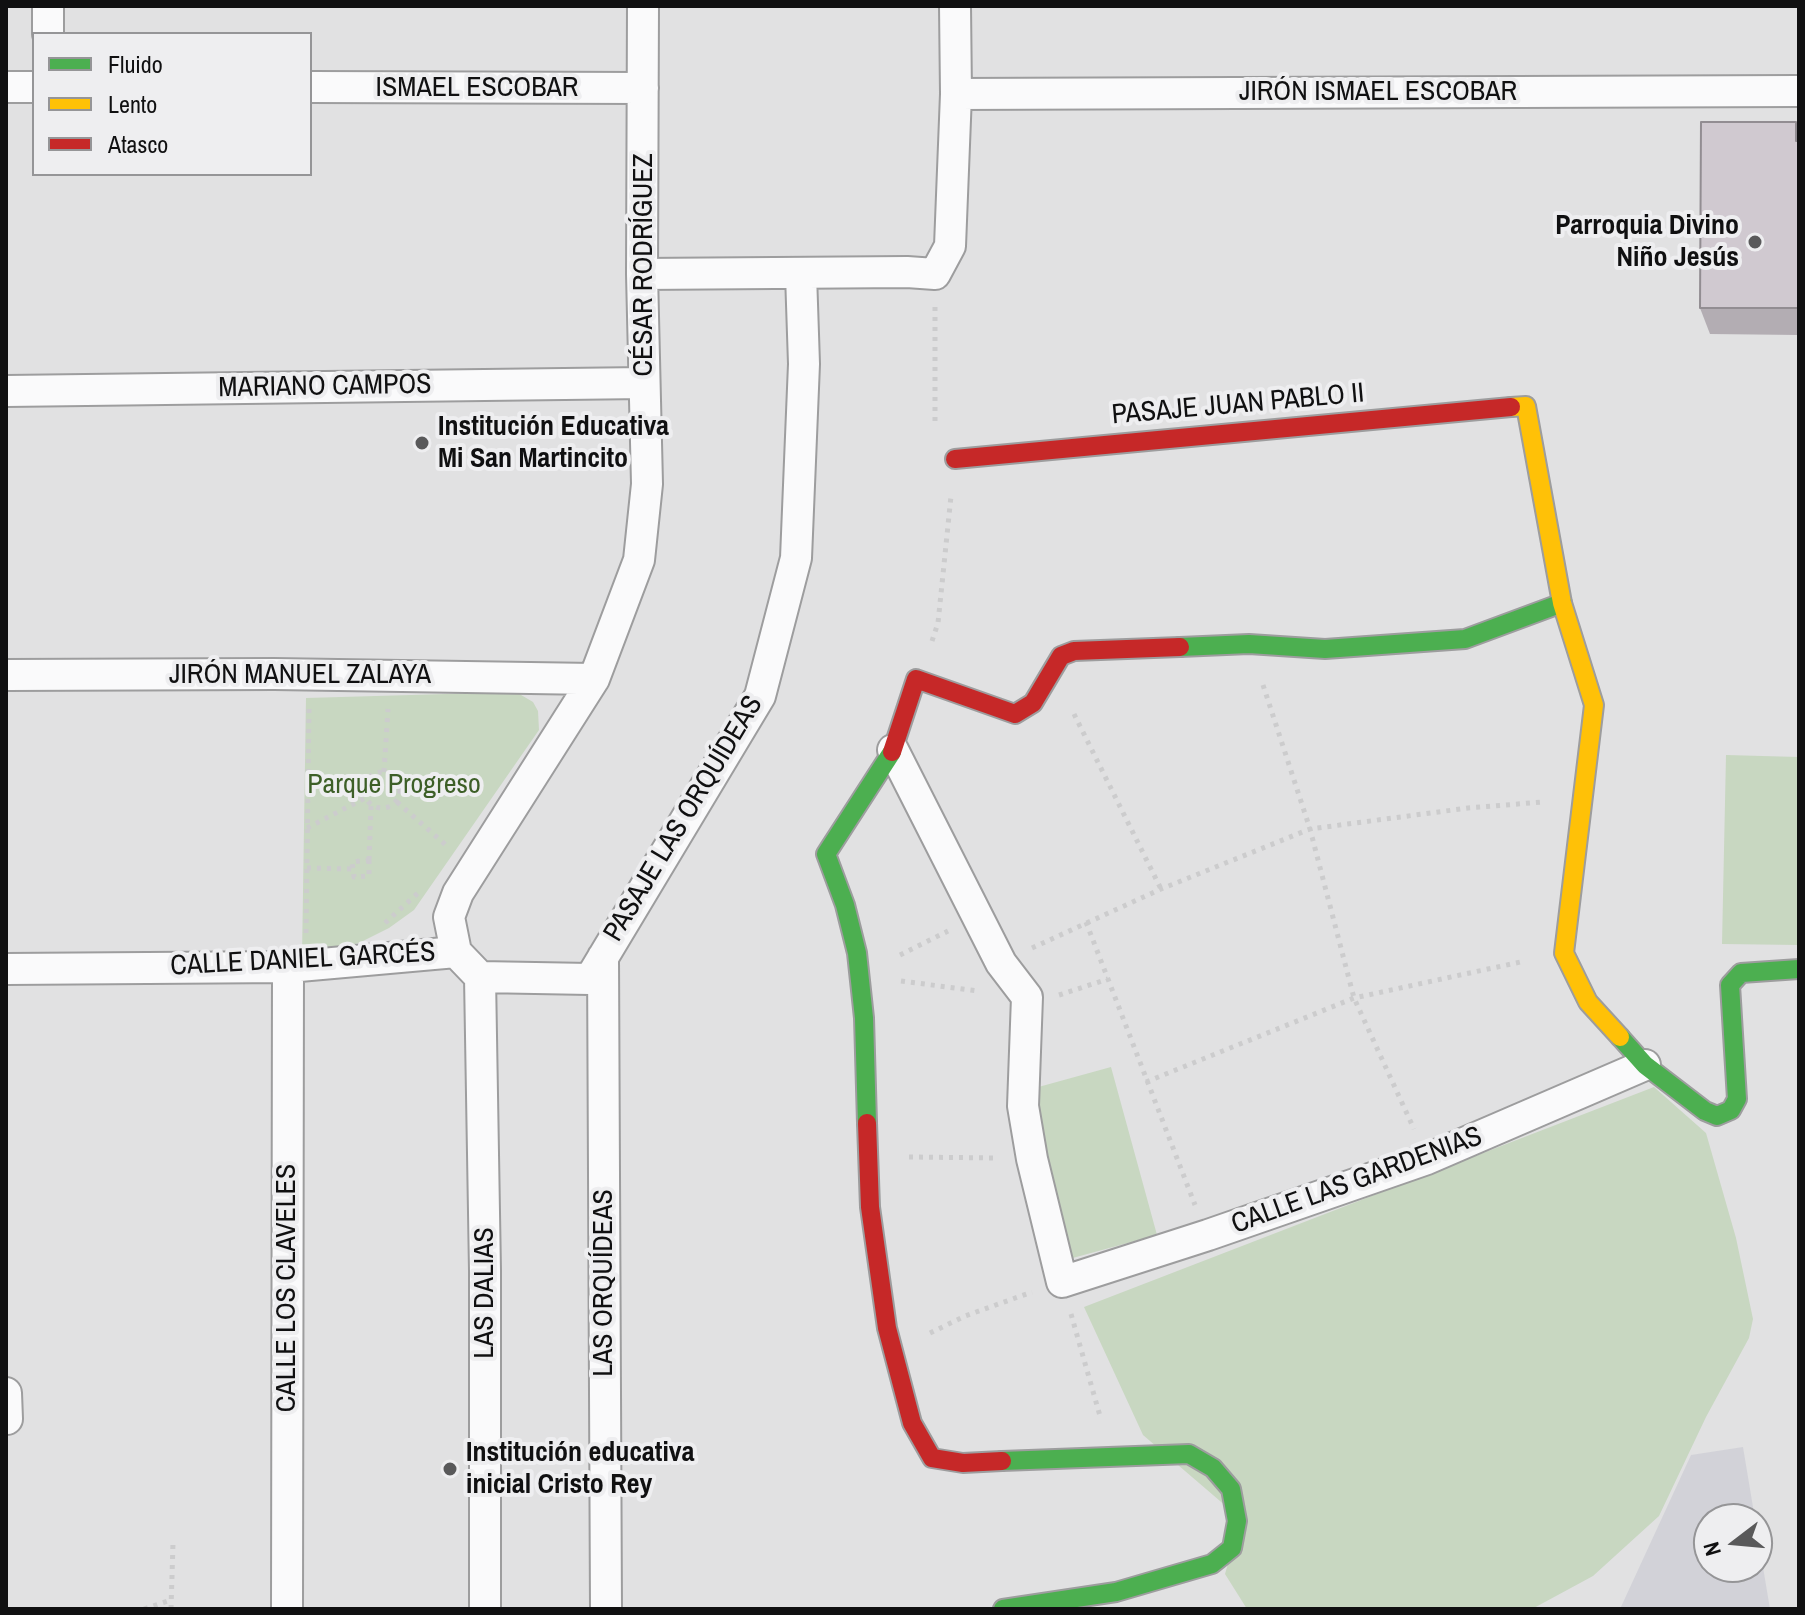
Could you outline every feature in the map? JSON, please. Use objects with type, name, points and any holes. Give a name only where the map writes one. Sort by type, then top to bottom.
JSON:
[{"type":"street","points":[[48,6],[48,32]]},
{"type":"street","name":"CÉSAR RODRÍGUEZ","points":[[456,952],[449,917],[458,893],[594,679],[639,560],[647,484],[642,274],[643,6]]},
{"type":"street","points":[[642,274],[935,274],[950,246],[956,94],[955,6]]},
{"type":"street","points":[[6,87],[32,87]]},
{"type":"street","name":"ISMAEL ESCOBAR","points":[[312,87],[643,88]]},
{"type":"street","name":"JIRÓN ISMAEL ESCOBAR","points":[[956,94],[1799,91]]},
{"type":"street","name":"PASAJE LAS ORQUÍDEAS","points":[[596,968],[760,696],[796,558],[804,364],[801,274]]},
{"type":"street","name":"MARIANO CAMPOS","points":[[6,391],[644,383]]},
{"type":"street","name":"PASAJE JUAN PABLO II","points":[[955,459],[1526,406],[1562,603]]},
{"type":"street","points":[[1003,1609],[1116,1592],[1212,1564],[1232,1548],[1237,1521],[1231,1489],[1213,1468],[1189,1454],[963,1463],[932,1458],[912,1423],[887,1328],[870,1207],[860,976],[845,905],[826,854],[893,750],[916,679],[1015,714],[1033,703],[1061,656],[1074,651],[1249,644],[1325,649],[1465,639],[1562,603],[1594,705],[1564,953],[1588,1002],[1645,1065],[1705,1111],[1717,1116],[1731,1110],[1737,1099],[1730,985],[1741,973],[1799,969]]},
{"type":"street","name":"JIRÓN MANUEL ZALAYA","points":[[6,675],[309,674],[594,679]]},
{"type":"street","points":[[893,750],[1001,963],[1027,997],[1023,1106],[1032,1159],[1062,1282]]},
{"type":"street","name":"CALLE DANIEL GARCÉS","points":[[6,969],[296,967],[456,952],[480,977]]},
{"type":"street","name":"CALLE LOS CLAVELES","points":[[287,1609],[296,967]]},
{"type":"street","points":[[480,977],[596,968]]},
{"type":"street","name":"LAS ORQUÍDEAS","points":[[596,968],[606,1609]]},
{"type":"street","name":"LAS DALIAS","points":[[480,977],[485,1271],[485,1609]]},
{"type":"street","name":"CALLE LAS GARDENIAS","points":[[1062,1282],[1427,1159],[1645,1065]]},
{"type":"street","points":[[6,1393],[7,1419]]},
{"type":"path","points":[[1249,644],[1310,829],[1354,998],[1427,1159]]},
{"type":"path","points":[[1052,671],[1161,889]]},
{"type":"path","points":[[296,967],[307,868],[309,674]]},
{"type":"path","points":[[384,772],[389,699]]},
{"type":"path","points":[[384,772],[393,775],[399,782],[401,793],[390,808],[380,809],[365,798],[363,788],[375,773],[384,772]]},
{"type":"path","points":[[307,828],[365,798]]},
{"type":"path","points":[[1001,963],[1161,889],[1310,829],[1468,808],[1584,798]]},
{"type":"path","points":[[397,802],[450,850],[459,837]]},
{"type":"path","points":[[369,860],[352,862],[354,877],[369,876],[371,805]]},
{"type":"path","points":[[307,868],[353,869]]},
{"type":"path","points":[[382,925],[427,883]]},
{"type":"path","points":[[860,976],[977,916]]},
{"type":"path","points":[[1086,922],[1208,1235]]},
{"type":"path","points":[[1146,1082],[1354,998],[1564,953]]},
{"type":"path","points":[[868,1156],[1032,1159]]},
{"type":"path","points":[[893,1351],[965,1316],[1062,1282],[1103,1427],[1079,1458]]},
{"type":"path","points":[[171,1609],[173,1543]]},
{"type":"path","points":[[144,1609],[171,1600]]},
{"type":"shaded area","points":[[1743,1447],[1752,1503],[1693,1503],[1693,1583],[1766,1583],[1770,1609],[1620,1609],[1691,1455]]},
{"type":"green space","name":"Parque Progreso","points":[[516,692],[533,702],[538,711],[539,730],[414,910],[389,928],[361,942],[332,952],[302,956],[306,698]]},
{"type":"green space","points":[[1726,755],[1799,757],[1799,945],[1722,944]]},
{"type":"green space","points":[[1111,1067],[1157,1235],[1069,1259],[1024,1091]]},
{"type":"green space","points":[[1654,1087],[1706,1133],[1736,1238],[1753,1319],[1749,1338],[1706,1417],[1659,1516],[1593,1576],[1532,1609],[1247,1609],[1225,1574],[1241,1519],[1143,1435],[1084,1307]]},
{"type":"building","name":"Parroquia Divino Niño Jesús","points":[[1701,122],[1796,122],[1796,141],[1799,141],[1799,308],[1700,308]]},
{"type":"traffic: fast","points":[[1180,647],[1249,644],[1325,649],[1465,639],[1562,603]]},
{"type":"traffic: fast","points":[[867,1123],[864,1018],[857,953],[845,905],[826,854],[892,752]]},
{"type":"traffic: fast","points":[[1620,1037],[1645,1065],[1705,1111],[1717,1116],[1731,1110],[1737,1099],[1730,985],[1741,973],[1799,969]]},
{"type":"traffic: fast","points":[[1002,1461],[1189,1454],[1213,1468],[1231,1489],[1237,1521],[1232,1548],[1212,1564],[1116,1592],[1003,1609]]},
{"type":"traffic: slow","points":[[1511,407],[1526,406],[1562,603],[1594,705],[1564,953],[1588,1002],[1620,1037]]},
{"type":"traffic: jam","points":[[955,459],[1511,407]]},
{"type":"traffic: jam","points":[[892,752],[916,679],[1015,714],[1033,703],[1061,656],[1074,651],[1180,647]]},
{"type":"traffic: jam","points":[[867,1123],[870,1207],[887,1328],[912,1423],[932,1458],[963,1463],[1002,1461]]},
{"type":"place","name":"Parroquia Divino Niño Jesús","points":[[1755,242]]},
{"type":"place","name":"Institución Educativa Mi San Martincito","points":[[422,443]]},
{"type":"place","name":"Institución educativa inicial Cristo Rey","points":[[450,1469]]}]
